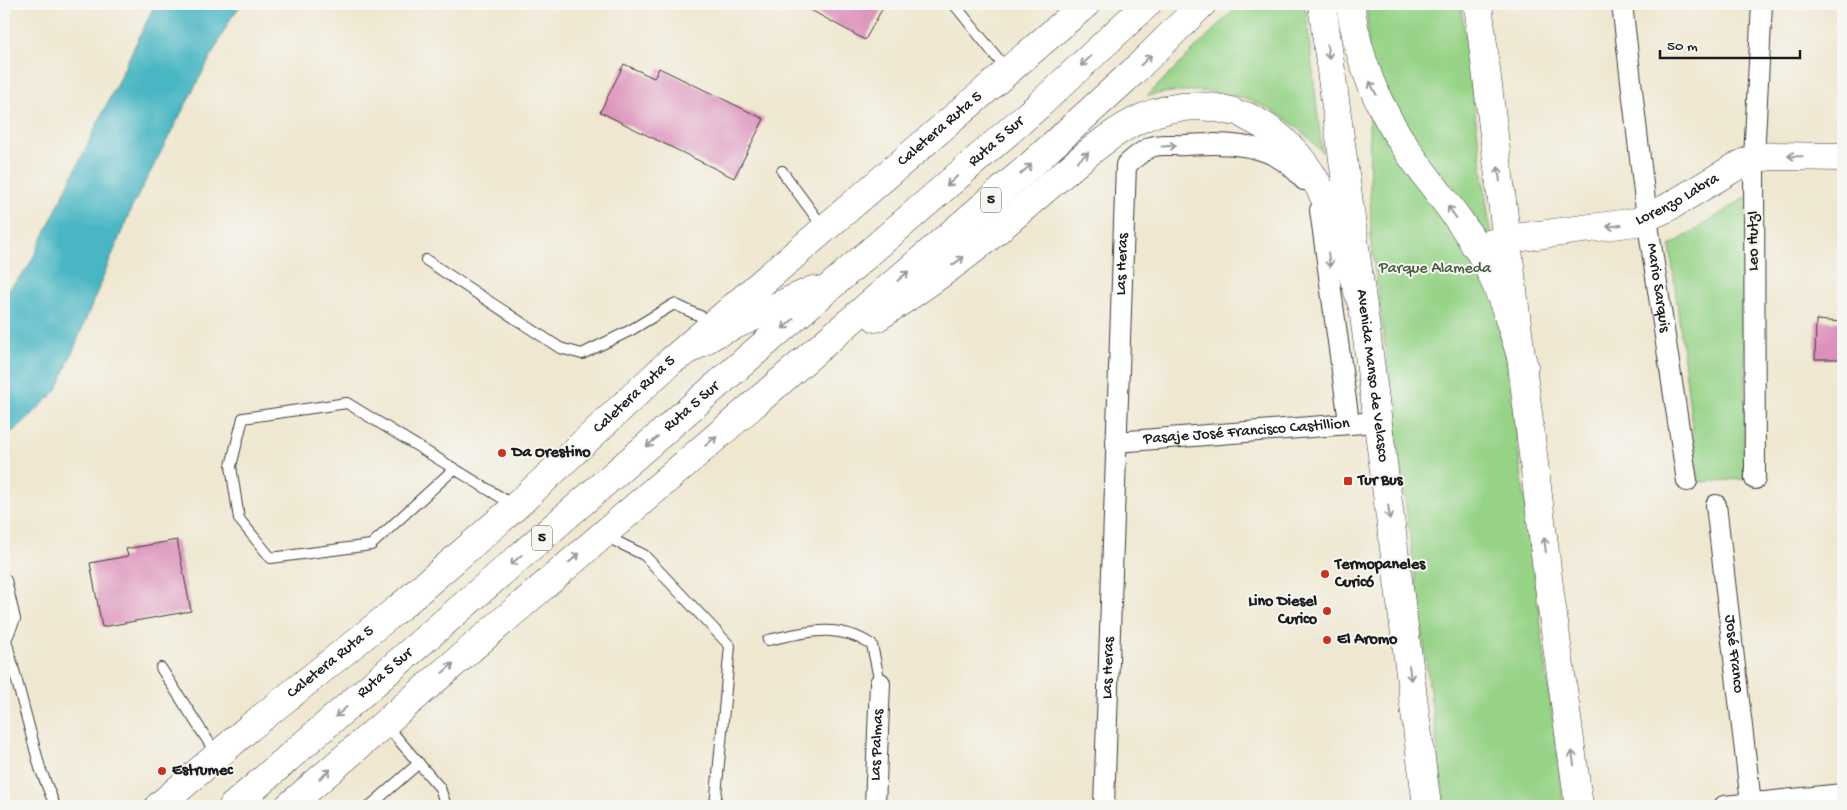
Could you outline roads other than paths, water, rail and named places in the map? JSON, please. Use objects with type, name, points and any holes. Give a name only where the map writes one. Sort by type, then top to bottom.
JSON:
[{"type":"main road","name":"Caletera Ruta 5","points":[[160,806],[217,756],[400,606],[516,507],[672,360],[1086,4]]},
{"type":"main road","name":"Ruta 5 Sur","points":[[233,806],[1038,106],[1147,4]]},
{"type":"main road","name":"5","points":[[288,806],[1089,113],[1202,4]]},
{"type":"main road","name":"Avenida Manso de Velasco","points":[[1322,4],[1427,806]]},
{"type":"main road","points":[[1350,4],[1361,59],[1384,110],[1409,153],[1474,244],[1498,288],[1524,366]]},
{"type":"main road","points":[[1478,4],[1524,366],[1550,594],[1580,806]]},
{"type":"main road","points":[[773,388],[960,260],[1117,130],[1150,114],[1175,108],[1199,106],[1238,113],[1286,141],[1300,155],[1313,175],[1331,212],[1363,307]]},
{"type":"main road","name":"Lorenzo Labra","points":[[1474,244],[1485,245],[1508,239],[1623,225],[1647,218],[1754,158],[1774,156],[1843,157]]},
{"type":"main road","points":[[672,360],[715,334],[809,292],[851,269]]},
{"type":"street","name":"Mario Sarquis","points":[[1622,4],[1647,218],[1687,482]]},
{"type":"street","name":"Leo Hutzl","points":[[1755,479],[1754,158],[1762,4]]},
{"type":"street","name":"Las Heras","points":[[1104,806],[1126,165],[1152,147],[1233,143],[1262,149],[1289,164],[1300,174],[1317,201],[1322,216],[1350,422]]},
{"type":"street","name":"Pasaje José Francisco Castillion","points":[[1116,442],[1350,422],[1378,423]]},
{"type":"street","name":"José Franco","points":[[1716,505],[1751,803]]},
{"type":"street","name":"Las Palmas","points":[[875,806],[880,683]]},
{"type":"street","points":[[1724,806],[1843,794]]},
{"type":"lane","points":[[954,4],[1008,71]]},
{"type":"lane","points":[[782,171],[824,228]]},
{"type":"lane","points":[[426,260],[560,348],[582,354],[631,330],[674,304],[714,323]]},
{"type":"lane","points":[[454,469],[371,545],[271,558],[239,519],[231,466],[242,418],[347,403],[516,507]]},
{"type":"lane","points":[[601,534],[644,555],[730,646],[715,806]]},
{"type":"lane","points":[[6,580],[15,619],[6,640],[40,768],[55,806]]},
{"type":"lane","points":[[768,640],[821,629],[838,630],[855,635],[872,646],[880,683]]},
{"type":"lane","points":[[161,668],[217,756]]},
{"type":"lane","points":[[384,723],[440,788],[446,806]]},
{"type":"lane","points":[[370,806],[419,763]]},
{"type":"water","points":[[155,4],[242,4],[231,18],[131,209],[57,390],[23,423],[4,438],[4,295],[29,266]]},
{"type":"place","name":"Da Orestino","points":[[502,453]]},
{"type":"place","name":"Tur Bus","points":[[1348,481]]},
{"type":"place","name":"Termopaneles Curicó","points":[[1325,574]]},
{"type":"place","name":"Lino Diesel Curico","points":[[1327,611]]},
{"type":"place","name":"El Aromo","points":[[1327,640]]},
{"type":"place","name":"Estrumec","points":[[162,771]]},
{"type":"park label","name":"Parque Alameda","points":[[1435,269]]}]
